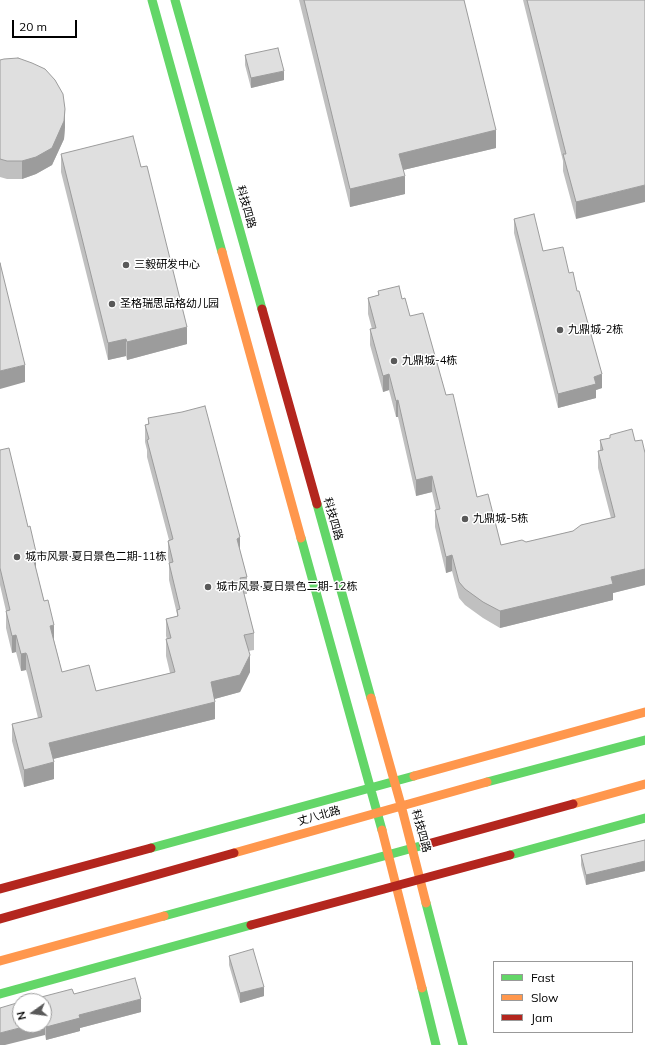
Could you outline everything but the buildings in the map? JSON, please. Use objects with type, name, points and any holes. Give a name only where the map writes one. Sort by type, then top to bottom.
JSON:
[{"type":"main road","points":[[152,0],[371,788],[436,1045]]},
{"type":"main road","name":"科技四路","points":[[175,0],[395,782],[463,1045]]},
{"type":"main road","points":[[0,889],[395,782],[645,712]]},
{"type":"main road","name":"丈八北路","points":[[0,918],[377,811],[645,740]]},
{"type":"main road","points":[[0,961],[413,849],[645,784]]},
{"type":"main road","points":[[0,994],[645,818]]},
{"type":"traffic: fast","points":[[152,0],[222,252]]},
{"type":"traffic: fast","points":[[175,0],[262,309]]},
{"type":"traffic: fast","points":[[317,504],[371,698]]},
{"type":"traffic: fast","points":[[301,538],[382,830]]},
{"type":"traffic: fast","points":[[487,782],[645,740]]},
{"type":"traffic: fast","points":[[151,848],[414,776]]},
{"type":"traffic: fast","points":[[510,855],[645,818]]},
{"type":"traffic: fast","points":[[164,916],[424,845]]},
{"type":"traffic: fast","points":[[426,903],[463,1045]]},
{"type":"traffic: fast","points":[[0,994],[251,925]]},
{"type":"traffic: fast","points":[[422,988],[436,1045]]},
{"type":"traffic: slow","points":[[222,252],[301,538]]},
{"type":"traffic: slow","points":[[371,698],[401,805],[426,903]]},
{"type":"traffic: slow","points":[[414,776],[645,712]]},
{"type":"traffic: slow","points":[[234,853],[487,782]]},
{"type":"traffic: slow","points":[[573,804],[645,784]]},
{"type":"traffic: slow","points":[[382,830],[422,988]]},
{"type":"traffic: slow","points":[[0,961],[164,916]]},
{"type":"traffic: jam","points":[[262,309],[317,504]]},
{"type":"traffic: jam","points":[[424,845],[573,804]]},
{"type":"traffic: jam","points":[[0,889],[151,848]]},
{"type":"traffic: jam","points":[[0,919],[234,853]]},
{"type":"traffic: jam","points":[[251,925],[510,855]]},
{"type":"place","name":"三毅研发中心","points":[[126,265]]},
{"type":"place","name":"圣格瑞思品格幼儿园","points":[[112,304]]},
{"type":"place","name":"九鼎城-2栋","points":[[560,330]]},
{"type":"place","name":"九鼎城-4栋","points":[[394,361]]},
{"type":"place","name":"九鼎城-5栋","points":[[465,519]]},
{"type":"place","name":"城市风景·夏日景色二期-11栋","points":[[17,557]]},
{"type":"place","name":"城市风景·夏日景色二期-12栋","points":[[208,587]]}]
